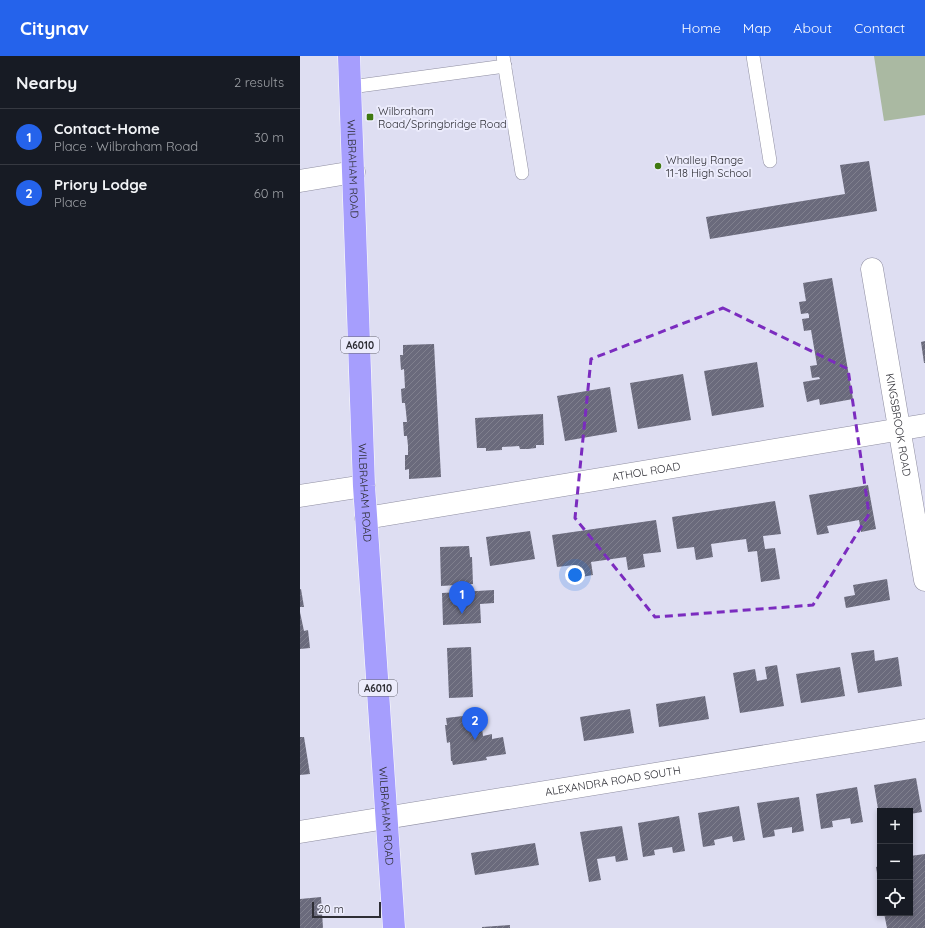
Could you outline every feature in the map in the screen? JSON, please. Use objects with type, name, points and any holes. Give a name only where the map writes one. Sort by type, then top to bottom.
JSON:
[{"type":"highway","name":"WILBRAHAM ROAD","points":[[349,56],[364,486],[394,928]]},
{"type":"street","points":[[300,181],[354,172]]},
{"type":"street","name":"KINGSBROOK ROAD","points":[[872,269],[925,580]]},
{"type":"street","name":"ATHOL ROAD","points":[[366,518],[925,425]]},
{"type":"street","points":[[300,496],[364,486]]},
{"type":"street","name":"ALEXANDRA ROAD SOUTH","points":[[300,832],[925,730]]},
{"type":"lane","points":[[753,56],[770,161]]},
{"type":"lane","points":[[351,87],[504,61],[522,173]]},
{"type":"highlighted area","points":[[723,308],[848,369],[869,514],[813,605],[655,617],[575,518],[591,359]]},
{"type":"green space","points":[[874,56],[925,56],[925,115],[884,121]]},
{"type":"building","points":[[869,161],[877,211],[710,239],[706,217],[845,194],[840,165]]},
{"type":"building","points":[[832,278],[853,399],[820,405],[819,399],[807,402],[803,382],[820,379],[819,377],[812,378],[810,366],[817,365],[811,330],[804,331],[802,319],[809,318],[809,315],[808,313],[801,314],[799,302],[806,301],[803,283]]},
{"type":"building","points":[[925,341],[925,363],[924,363],[921,342]]},
{"type":"building","points":[[434,344],[441,477],[409,479],[409,469],[405,470],[405,455],[408,455],[408,446],[407,436],[404,436],[403,422],[407,422],[405,403],[402,403],[401,389],[405,388],[404,369],[401,370],[400,355],[403,355],[403,345]]},
{"type":"building","points":[[757,362],[764,407],[712,416],[704,371]]},
{"type":"building","points":[[683,374],[691,420],[638,429],[630,383]]},
{"type":"building","points":[[610,387],[617,432],[565,441],[557,396]]},
{"type":"building","points":[[543,414],[544,445],[536,445],[536,448],[528,449],[520,449],[519,446],[502,447],[502,450],[486,451],[486,448],[477,448],[475,418]]},
{"type":"building","points":[[868,485],[876,529],[861,532],[859,520],[827,526],[829,533],[817,535],[809,495]]},
{"type":"building","points":[[775,501],[781,534],[763,536],[765,549],[775,548],[780,579],[761,582],[757,551],[748,552],[746,539],[711,544],[713,557],[696,560],[694,547],[677,549],[672,517]]},
{"type":"building","points":[[656,520],[661,552],[643,554],[645,567],[628,570],[626,557],[591,562],[593,575],[576,578],[574,565],[557,567],[552,535]]},
{"type":"building","points":[[530,531],[535,559],[490,566],[486,537]]},
{"type":"building","points":[[469,546],[470,557],[472,557],[473,584],[441,586],[440,547]]},
{"type":"building","points":[[887,579],[890,600],[846,608],[844,597],[855,595],[853,585]]},
{"type":"building","points":[[301,589],[304,607],[300,607]]},
{"type":"building","points":[[494,590],[494,603],[480,604],[481,623],[443,625],[442,593]]},
{"type":"building","points":[[300,612],[304,631],[308,630],[310,648],[300,649]]},
{"type":"building","points":[[471,647],[473,697],[449,698],[447,648]]},
{"type":"building","points":[[874,650],[875,661],[898,657],[902,686],[858,693],[851,653]]},
{"type":"building","points":[[777,665],[784,706],[740,713],[733,673],[755,669],[757,681],[767,679],[765,667]]},
{"type":"building","points":[[840,667],[845,696],[801,703],[796,674]]},
{"type":"building","points":[[705,696],[709,719],[659,727],[656,704]]},
{"type":"building","points":[[630,709],[634,733],[584,741],[580,717]]},
{"type":"building","points":[[480,714],[483,736],[492,734],[492,739],[503,737],[506,754],[486,757],[487,760],[453,765],[451,761],[450,742],[447,743],[445,725],[447,725],[446,718]]},
{"type":"building","points":[[300,737],[304,737],[310,774],[300,775]]},
{"type":"building","points":[[916,778],[922,812],[913,814],[913,808],[878,808],[874,785]]},
{"type":"building","points":[[857,787],[863,822],[851,824],[850,818],[832,821],[833,827],[821,829],[816,794]]},
{"type":"building","points":[[799,797],[804,831],[792,833],[792,827],[774,830],[775,836],[763,838],[757,803]]},
{"type":"building","points":[[739,806],[745,840],[733,842],[732,836],[714,840],[715,845],[703,847],[698,813]]},
{"type":"building","points":[[679,816],[685,851],[673,853],[672,847],[654,850],[655,855],[643,857],[638,823]]},
{"type":"building","points":[[622,826],[628,860],[616,862],[615,856],[597,859],[601,880],[589,882],[580,832]]},
{"type":"building","points":[[535,843],[539,865],[475,875],[471,853]]},
{"type":"building","points":[[925,854],[925,928],[887,928],[885,916],[913,916],[913,856]]},
{"type":"building","points":[[321,897],[323,928],[300,928],[300,899]]},
{"type":"building","points":[[510,925],[510,928],[482,928],[482,927]]},
{"type":"place","name":"Wilbraham Road/Springbridge Road","points":[[370,117]]},
{"type":"place","name":"Whalley Range 11-18 High School","points":[[658,166]]},
{"type":"place","name":"Contact-Home","points":[[462,614]]},
{"type":"place","name":"Priory Lodge","points":[[475,740]]}]
